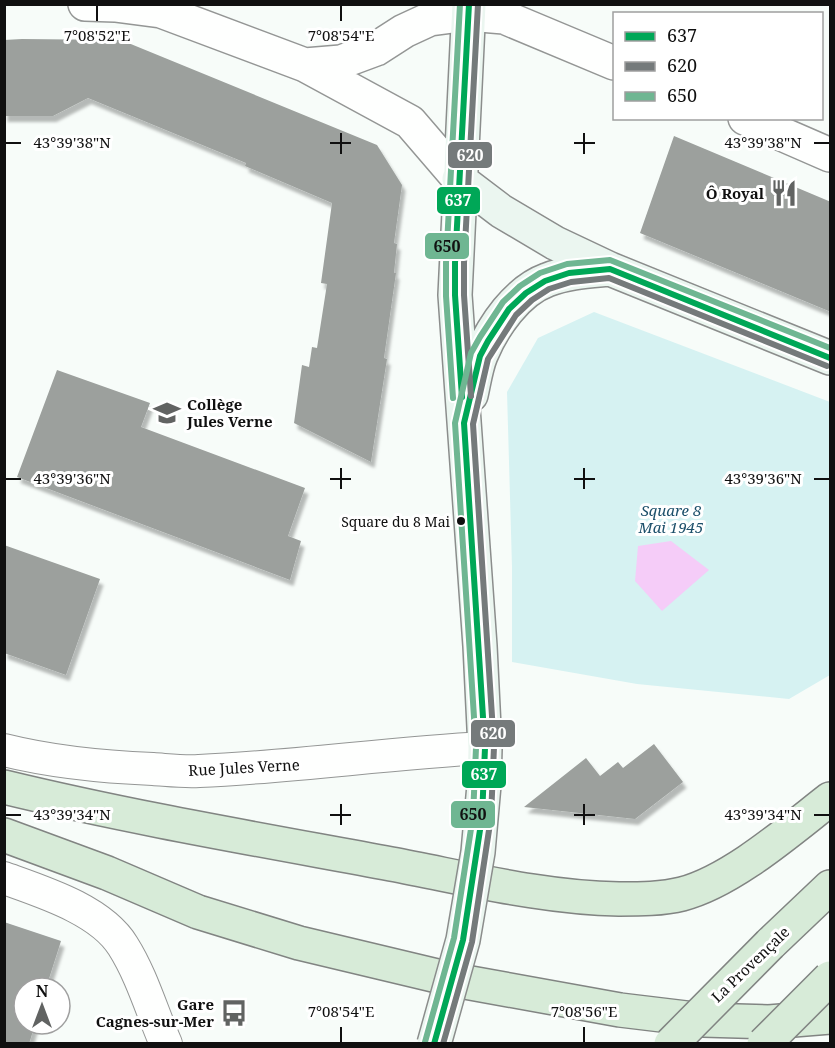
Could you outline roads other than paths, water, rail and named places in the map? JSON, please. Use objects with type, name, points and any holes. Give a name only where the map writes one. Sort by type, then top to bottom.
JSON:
[{"type":"highway","points":[[4,788],[91,808],[530,890],[598,898],[639,899],[683,894],[710,882],[752,859],[831,799]]},
{"type":"highway","points":[[4,835],[107,873],[198,912],[299,943],[454,980],[620,1010],[703,1020],[769,1022],[831,1017]]},
{"type":"highway","name":"La Provençale","points":[[671,1044],[770,944],[831,887]]},
{"type":"highway","points":[[764,1044],[831,978]]},
{"type":"main road","points":[[434,1044],[463,940],[478,852],[484,785],[485,748],[455,295],[468,9]]},
{"type":"main road","points":[[459,179],[526,228],[555,243],[610,269],[831,358]]},
{"type":"main road","points":[[464,423],[480,356],[509,309],[526,293],[544,281],[569,273],[610,269]]},
{"type":"street","points":[[85,4],[161,11],[305,65],[410,122],[459,179]]},
{"type":"street","points":[[305,65],[341,62],[376,49],[404,31],[430,19],[468,9],[504,17],[613,62]]},
{"type":"street","points":[[750,120],[831,155]]},
{"type":"street","name":"Rue Jules Verne","points":[[4,750],[120,768],[197,771],[436,750],[485,748]]},
{"type":"street","points":[[4,878],[44,892],[100,921],[122,944],[138,975],[166,1044]]},
{"type":"place","name":"Ô Royal","points":[[784,193]]},
{"type":"place","name":"Collège Jules Verne","points":[[167,413]]},
{"type":"place","name":"Square du 8 Mai","points":[[461,521]]},
{"type":"place","name":"Gare Cagnes-sur-Mer","points":[[234,1013]]},
{"type":"park label","name":"Square 8 Mai 1945","points":[[671,518]]}]
